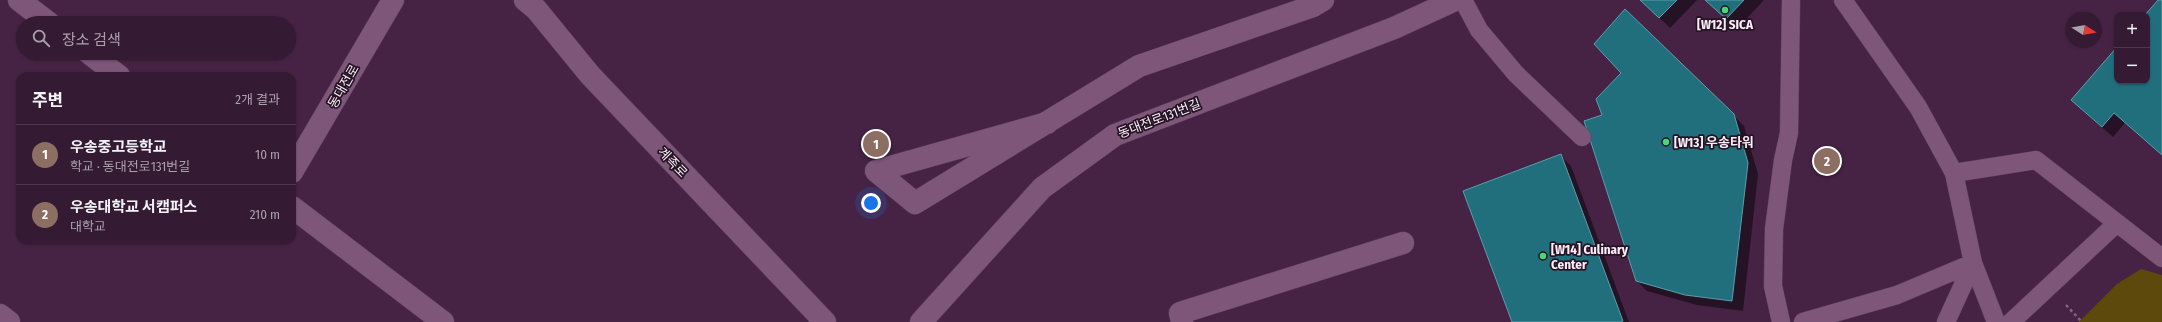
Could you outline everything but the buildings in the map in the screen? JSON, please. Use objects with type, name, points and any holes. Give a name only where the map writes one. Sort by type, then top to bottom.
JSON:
[{"type":"street","points":[[19,0],[40,16]]},
{"type":"street","name":"동대전로","points":[[296,165],[393,0]]},
{"type":"street","name":"계족로","points":[[524,0],[536,9],[590,75],[825,322]]},
{"type":"street","points":[[1047,122],[876,171],[915,203],[1139,66],[1313,6],[1322,0]]},
{"type":"street","name":"동대전로131번길","points":[[921,322],[1042,188],[1115,135],[1394,28],[1455,0]]},
{"type":"street","points":[[98,60],[114,72]]},
{"type":"street","points":[[296,210],[443,322]]},
{"type":"street","points":[[1182,322],[1180,313],[1403,243]]},
{"type":"street","points":[[0,315],[9,322]]},
{"type":"lane","points":[[1463,0],[1479,30],[1516,74],[1582,137]]},
{"type":"lane","points":[[1781,322],[1773,286],[1774,229],[1782,160],[1789,133],[1790,0]]},
{"type":"lane","points":[[1843,0],[1918,107],[1954,173],[1973,263],[1996,322]]},
{"type":"lane","points":[[1954,173],[2036,160],[2162,258]]},
{"type":"lane","points":[[2011,322],[2117,223]]},
{"type":"lane","points":[[1803,322],[1897,295],[1973,263]]},
{"type":"lane","points":[[1946,322],[1973,263]]},
{"type":"shaded area","points":[[2141,269],[2162,275],[2162,322],[2079,322],[2117,284]]},
{"type":"place","name":"[W12] SICA","points":[[1725,10]]},
{"type":"place","name":"[W13] 우송타워","points":[[1666,142]]},
{"type":"place","name":"우송중고등학교","points":[[876,144]]},
{"type":"place","name":"우송대학교 서캠퍼스","points":[[1827,161]]},
{"type":"place","name":"[W14] Culinary Center","points":[[1543,256]]}]
